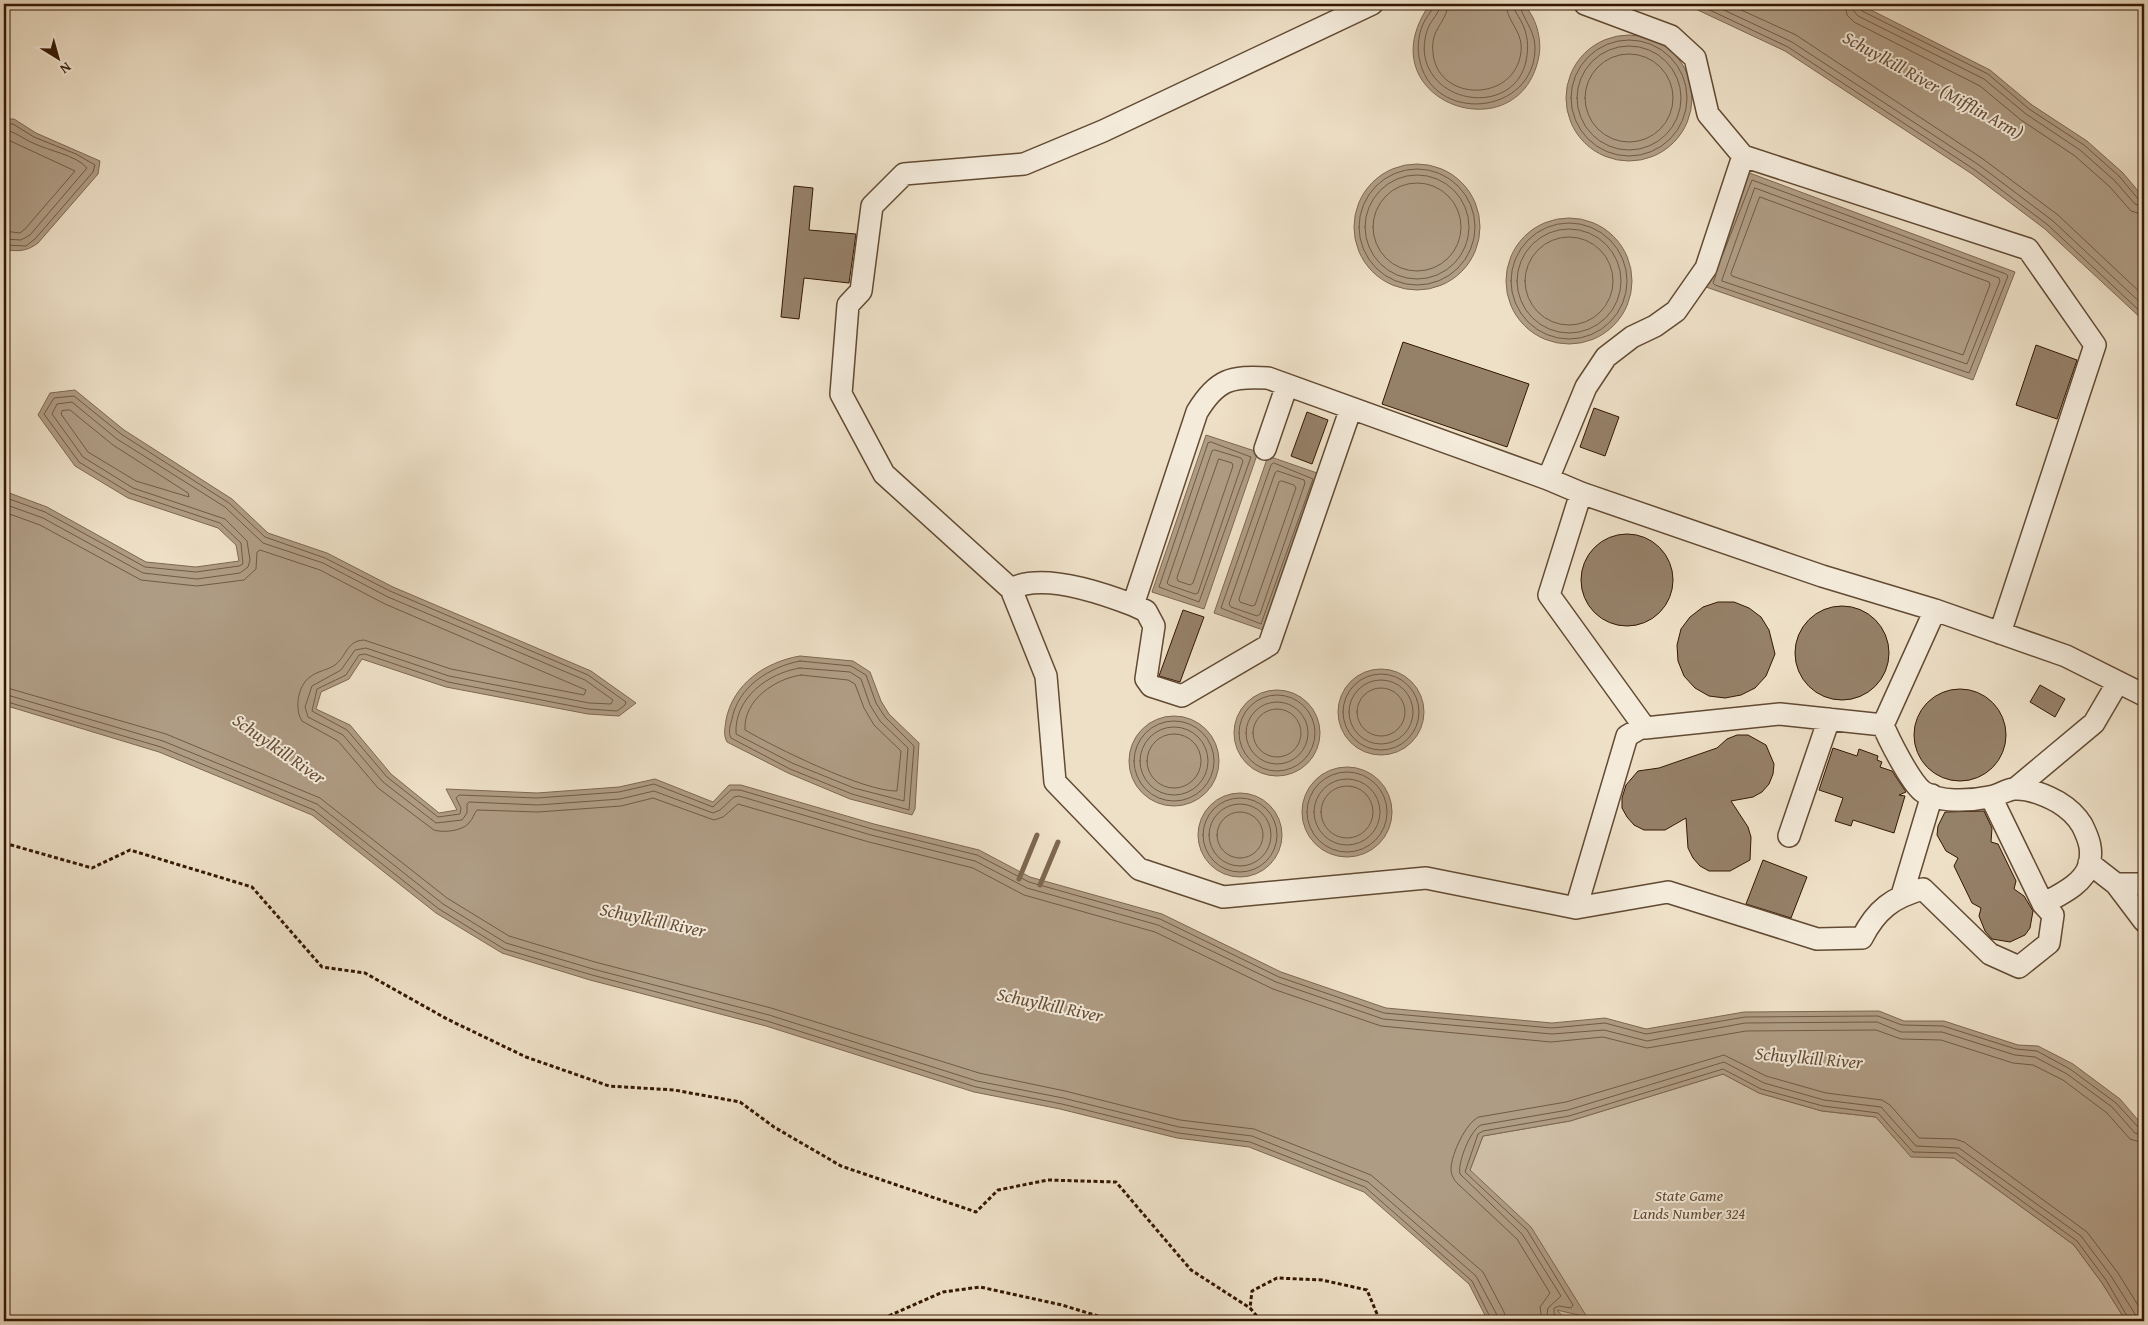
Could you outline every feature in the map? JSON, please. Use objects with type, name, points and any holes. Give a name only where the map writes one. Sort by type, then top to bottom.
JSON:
[{"type":"lane","points":[[1372,4],[1103,131],[1024,164],[904,174],[872,206],[861,291],[848,305],[841,394],[884,474],[1011,589],[1046,676],[1055,782],[1140,869],[1223,897],[1426,878],[1576,908],[1668,892],[1816,939],[1862,938],[1872,917],[1902,895],[1923,889],[1990,954],[2019,967],[2049,943],[2053,915],[2043,904],[1991,797]]},
{"type":"lane","points":[[1586,4],[1671,36],[1695,58],[1708,114],[1743,156],[2028,249],[2095,345],[2000,633]]},
{"type":"lane","points":[[1548,479],[1586,387],[1606,357],[1632,337],[1655,326],[1676,311],[1706,268],[1743,156]]},
{"type":"lane","points":[[1133,605],[1197,412],[1208,394],[1225,382],[1245,377],[1268,378],[1548,479],[1581,493],[1822,576],[1934,610],[2066,656],[2144,695]]},
{"type":"lane","points":[[1265,449],[1287,385]]},
{"type":"lane","points":[[1011,589],[1021,584],[1064,585],[1096,591],[1133,605],[1151,616],[1154,626],[1146,679],[1151,686],[1182,696],[1269,645],[1351,408]]},
{"type":"lane","points":[[1581,493],[1548,595],[1644,726]]},
{"type":"lane","points":[[1934,610],[1883,725],[1888,738],[1911,776],[1922,790],[1941,798],[1968,800],[1991,797],[2015,789],[2094,723],[2118,682]]},
{"type":"lane","points":[[1576,908],[1627,736],[1644,726],[1780,714],[1883,725]]},
{"type":"lane","points":[[1789,836],[1829,719]]},
{"type":"lane","points":[[2015,789],[2031,790],[2070,810],[2080,822],[2089,840],[2092,853],[2082,878],[2068,890],[2043,904]]},
{"type":"lane","points":[[1902,895],[1932,794]]},
{"type":"lane","points":[[2089,863],[2116,884],[2144,921]]},
{"type":"lane","points":[[2116,884],[2144,884]]},
{"type":"path","points":[[4,843],[92,868],[130,850],[252,887],[322,967],[365,973],[447,1019],[526,1057],[609,1086],[674,1090],[740,1102],[774,1127],[841,1166],[976,1212],[998,1190],[1048,1180],[1116,1182],[1191,1270],[1250,1308],[1261,1321]]},
{"type":"path","points":[[1250,1308],[1252,1291],[1277,1278],[1322,1280],[1366,1290],[1380,1321]]},
{"type":"path","points":[[877,1321],[942,1292],[980,1287],[1062,1304],[1114,1321]]},
{"type":"green space","name":"State Game Lands Number 324","points":[[1723,1074],[1759,1093],[1822,1111],[1876,1117],[1898,1142],[1941,1157],[1954,1158],[2074,1245],[2102,1283],[2126,1321],[1567,1321],[1555,1310],[1470,1170],[1483,1136],[1570,1121]]},
{"type":"water","points":[[1430,4],[1523,4],[1535,21],[1540,42],[1539,56],[1526,87],[1504,104],[1478,109],[1452,104],[1430,89],[1416,67],[1414,38]]},
{"type":"water","name":"Schuylkill River (Mifflin Arm)","points":[[1685,4],[1859,4],[1990,70],[2032,105],[2087,141],[2123,173],[2144,198],[2144,321],[2045,229],[1972,174],[1785,51]]},
{"type":"water","points":[[1629,35],[1653,40],[1674,53],[1687,74],[1692,98],[1687,122],[1674,143],[1653,156],[1629,161],[1605,156],[1584,143],[1571,122],[1566,98],[1571,74],[1584,53],[1605,40]]},
{"type":"water","points":[[4,119],[14,119],[36,133],[100,161],[98,174],[38,243],[30,248],[14,251],[4,250]]},
{"type":"water","points":[[1417,164],[1441,169],[1462,182],[1475,203],[1480,227],[1475,251],[1462,272],[1441,285],[1417,290],[1393,285],[1372,272],[1359,251],[1354,227],[1359,203],[1372,182],[1393,169]]},
{"type":"water","points":[[1747,172],[2015,272],[1973,380],[1706,287]]},
{"type":"water","points":[[1569,218],[1593,223],[1614,236],[1627,257],[1632,281],[1627,305],[1614,326],[1593,339],[1569,344],[1545,339],[1524,326],[1511,305],[1506,281],[1511,257],[1524,236],[1545,223]]},
{"type":"water","name":"Schuylkill River","points":[[75,390],[124,430],[232,499],[268,533],[327,553],[393,587],[591,671],[636,703],[619,716],[588,714],[446,687],[362,659],[349,679],[321,692],[316,709],[350,725],[391,774],[439,813],[457,810],[446,789],[537,793],[619,787],[655,779],[713,802],[729,785],[741,785],[874,824],[979,850],[1030,877],[1162,914],[1281,972],[1386,1008],[1552,1023],[1605,1018],[1646,1029],[1744,1012],[1879,1011],[1904,1021],[1944,1021],[2018,1045],[2038,1046],[2073,1064],[2120,1099],[2144,1127],[2144,1321],[2126,1321],[2102,1283],[2074,1245],[1954,1158],[1911,1157],[1876,1117],[1822,1111],[1759,1093],[1723,1074],[1570,1121],[1483,1136],[1470,1170],[1531,1227],[1587,1317],[1557,1310],[1567,1321],[1488,1321],[1469,1284],[1364,1192],[1249,1147],[1177,1138],[1060,1109],[974,1092],[766,1026],[590,980],[502,953],[436,913],[312,815],[159,752],[4,705],[4,491],[47,507],[146,562],[196,567],[239,561],[236,545],[218,528],[128,498],[75,466],[38,415],[50,393]]},
{"type":"water","points":[[1206,435],[1258,452],[1204,609],[1152,592]]},
{"type":"water","points":[[1268,456],[1320,474],[1266,631],[1214,613]]},
{"type":"water","points":[[800,656],[853,661],[870,672],[881,701],[889,714],[919,743],[915,809],[912,815],[850,799],[788,773],[727,742],[725,734],[726,720],[730,707],[743,686],[763,669],[775,663]]},
{"type":"water","points":[[1381,669],[1398,672],[1412,681],[1421,695],[1424,712],[1421,729],[1412,743],[1398,752],[1381,755],[1364,752],[1350,743],[1341,729],[1338,712],[1341,695],[1350,681],[1364,672]]},
{"type":"water","points":[[1277,690],[1301,697],[1313,709],[1320,733],[1313,757],[1301,769],[1277,776],[1253,769],[1241,757],[1234,733],[1241,709],[1253,697]]},
{"type":"water","points":[[1165,716],[1183,716],[1199,723],[1212,736],[1219,752],[1219,770],[1212,786],[1199,799],[1183,806],[1165,806],[1149,799],[1136,786],[1129,770],[1129,752],[1136,736],[1149,723]]},
{"type":"water","points":[[1347,767],[1364,771],[1379,780],[1388,795],[1392,812],[1388,829],[1379,844],[1364,853],[1347,857],[1330,853],[1315,844],[1306,829],[1302,812],[1306,795],[1315,780],[1330,771]]},
{"type":"water","points":[[1240,793],[1256,796],[1270,805],[1279,819],[1282,835],[1279,851],[1270,865],[1256,874],[1240,877],[1224,874],[1210,865],[1201,851],[1198,835],[1201,819],[1210,805],[1224,796]]},
{"type":"building","points":[[794,186],[813,188],[809,230],[856,234],[849,283],[804,278],[799,319],[781,317]]},
{"type":"building","points":[[1403,342],[1529,384],[1507,447],[1382,404]]},
{"type":"building","points":[[2036,345],[2077,360],[2057,419],[2016,405]]},
{"type":"building","points":[[1594,408],[1619,417],[1605,456],[1580,447]]},
{"type":"building","points":[[1307,412],[1328,420],[1312,464],[1291,456]]},
{"type":"building","points":[[1627,534],[1645,537],[1660,547],[1670,562],[1673,580],[1670,598],[1660,613],[1645,623],[1627,626],[1609,623],[1594,613],[1584,598],[1581,580],[1584,562],[1594,547],[1609,537]]},
{"type":"building","points":[[1718,602],[1734,602],[1749,608],[1761,617],[1769,630],[1775,654],[1766,676],[1755,688],[1741,695],[1725,698],[1709,696],[1695,688],[1684,676],[1678,661],[1677,645],[1681,629],[1690,617],[1703,607]]},
{"type":"building","points":[[1842,606],[1860,609],[1875,620],[1886,635],[1889,653],[1886,671],[1875,686],[1860,697],[1842,700],[1824,697],[1809,686],[1798,671],[1795,653],[1798,635],[1809,620],[1824,609]]},
{"type":"building","points":[[1183,610],[1204,617],[1180,682],[1159,676]]},
{"type":"building","points":[[2040,685],[2065,699],[2055,717],[2030,702]]},
{"type":"building","points":[[1960,689],[1978,693],[1992,703],[2002,717],[2006,735],[2002,753],[1992,767],[1978,777],[1960,781],[1942,777],[1928,767],[1918,753],[1914,735],[1918,717],[1928,703],[1942,693]]},
{"type":"building","points":[[1737,735],[1748,735],[1766,745],[1774,764],[1773,774],[1769,784],[1762,792],[1753,797],[1731,801],[1748,827],[1751,837],[1750,860],[1730,871],[1709,871],[1700,866],[1688,848],[1686,818],[1665,830],[1644,830],[1634,825],[1627,817],[1622,808],[1622,798],[1626,785],[1638,771],[1659,768],[1717,748],[1727,739]]},
{"type":"building","points":[[1833,748],[1857,756],[1859,749],[1878,756],[1877,760],[1882,762],[1880,767],[1892,771],[1906,792],[1899,795],[1905,796],[1894,833],[1853,820],[1851,826],[1835,821],[1843,798],[1819,790]]},
{"type":"building","points":[[1984,811],[1992,828],[1991,842],[1998,844],[2016,881],[2014,889],[2024,896],[2033,911],[2030,928],[2025,935],[2010,942],[1992,939],[1985,931],[1979,916],[1981,908],[1972,903],[1954,866],[1958,858],[1946,851],[1937,835],[1938,826],[1945,812]]},
{"type":"building","points":[[1763,860],[1807,877],[1791,918],[1746,904]]},
{"type":"waterway","points":[[1019,879],[1037,835]]},
{"type":"waterway","points":[[1040,885],[1058,842]]}]
